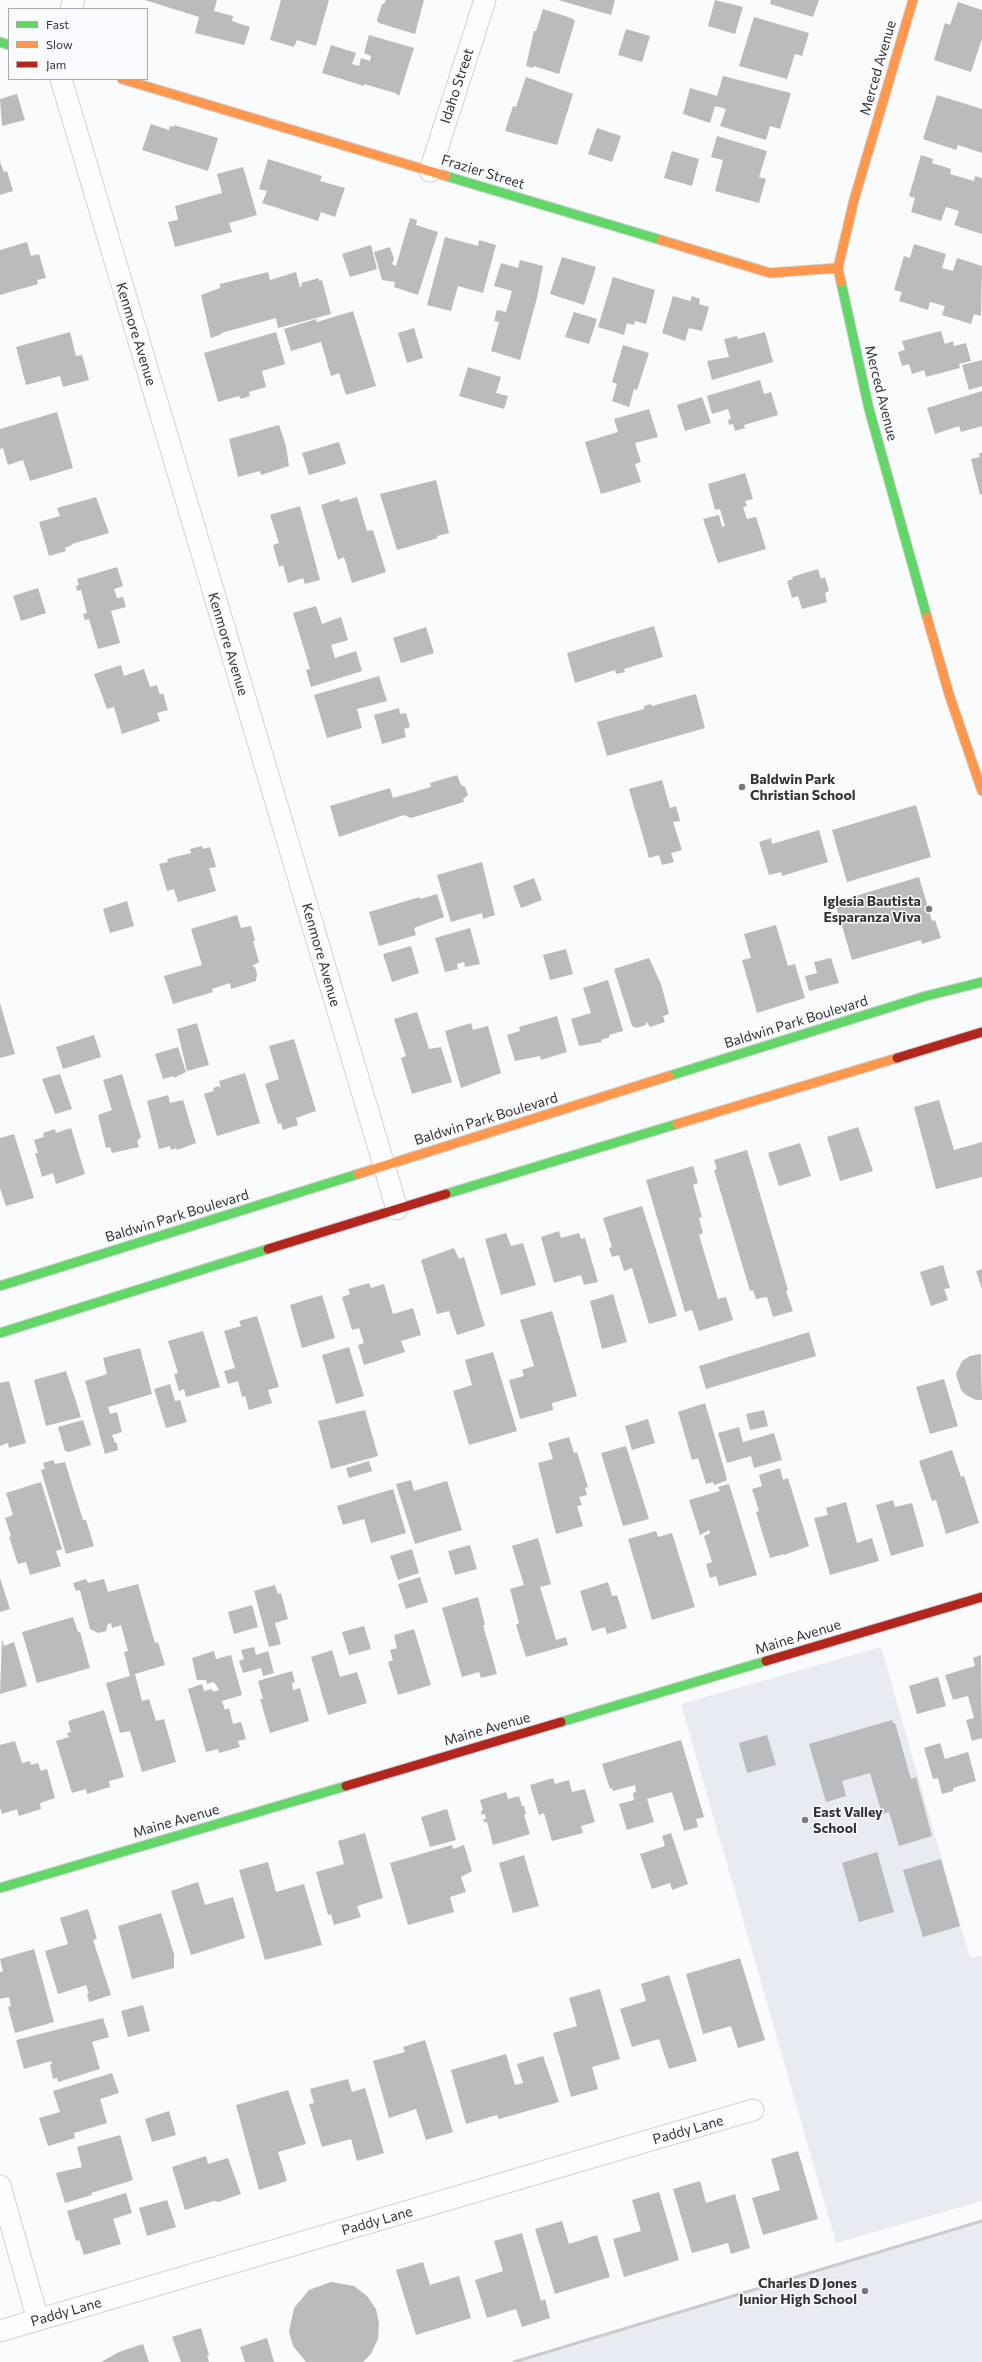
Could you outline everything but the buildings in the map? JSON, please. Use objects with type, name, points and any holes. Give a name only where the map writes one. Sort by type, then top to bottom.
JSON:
[{"type":"main road","name":"Merced Avenue","points":[[913,0],[854,200],[852,215],[838,268],[869,409],[949,694],[982,791]]},
{"type":"main road","name":"Frazier Street","points":[[125,80],[770,273],[838,268]]},
{"type":"main road","name":"Baldwin Park Boulevard","points":[[0,1286],[926,996],[982,982]]},
{"type":"main road","points":[[0,1333],[397,1209],[982,1032]]},
{"type":"main road","name":"Maine Avenue","points":[[0,1888],[982,1597]]},
{"type":"street","name":"Idaho Street","points":[[430,171],[485,0]]},
{"type":"street","name":"Kenmore Avenue","points":[[61,80],[397,1209]]},
{"type":"street","name":"Paddy Lane","points":[[0,2331],[753,2110]]},
{"type":"street","points":[[0,2186],[38,2320]]},
{"type":"shaded area","points":[[881,1647],[970,1958],[982,1955],[982,2201],[836,2243],[681,1704]]},
{"type":"shaded area","name":"Charles D Jones Junior High School","points":[[982,2221],[982,2362],[514,2362]]},
{"type":"railway","points":[[514,2362],[982,2221]]},
{"type":"traffic: fast","points":[[0,42],[8,45]]},
{"type":"traffic: fast","points":[[446,176],[661,240]]},
{"type":"traffic: fast","points":[[841,282],[869,409],[927,617]]},
{"type":"traffic: fast","points":[[669,1076],[926,996],[982,982]]},
{"type":"traffic: fast","points":[[446,1194],[677,1124]]},
{"type":"traffic: fast","points":[[0,1286],[358,1174]]},
{"type":"traffic: fast","points":[[0,1333],[268,1249]]},
{"type":"traffic: fast","points":[[561,1722],[766,1661]]},
{"type":"traffic: fast","points":[[0,1888],[346,1786]]},
{"type":"traffic: slow","points":[[841,282],[838,268],[854,200],[913,0]]},
{"type":"traffic: slow","points":[[125,80],[446,176]]},
{"type":"traffic: slow","points":[[661,240],[770,273],[838,268]]},
{"type":"traffic: slow","points":[[927,617],[949,694],[982,791]]},
{"type":"traffic: slow","points":[[677,1124],[897,1058]]},
{"type":"traffic: slow","points":[[358,1174],[669,1076]]},
{"type":"traffic: jam","points":[[897,1058],[982,1032]]},
{"type":"traffic: jam","points":[[268,1249],[446,1194]]},
{"type":"traffic: jam","points":[[766,1661],[982,1597]]},
{"type":"traffic: jam","points":[[346,1786],[561,1722]]},
{"type":"place","name":"Baldwin Park Christian School","points":[[742,787]]},
{"type":"place","name":"Iglesia Bautista Esparanza Viva","points":[[929,909]]},
{"type":"place","name":"East Valley School","points":[[805,1820]]},
{"type":"place","name":"Charles D Jones Junior High School","points":[[865,2291]]}]
